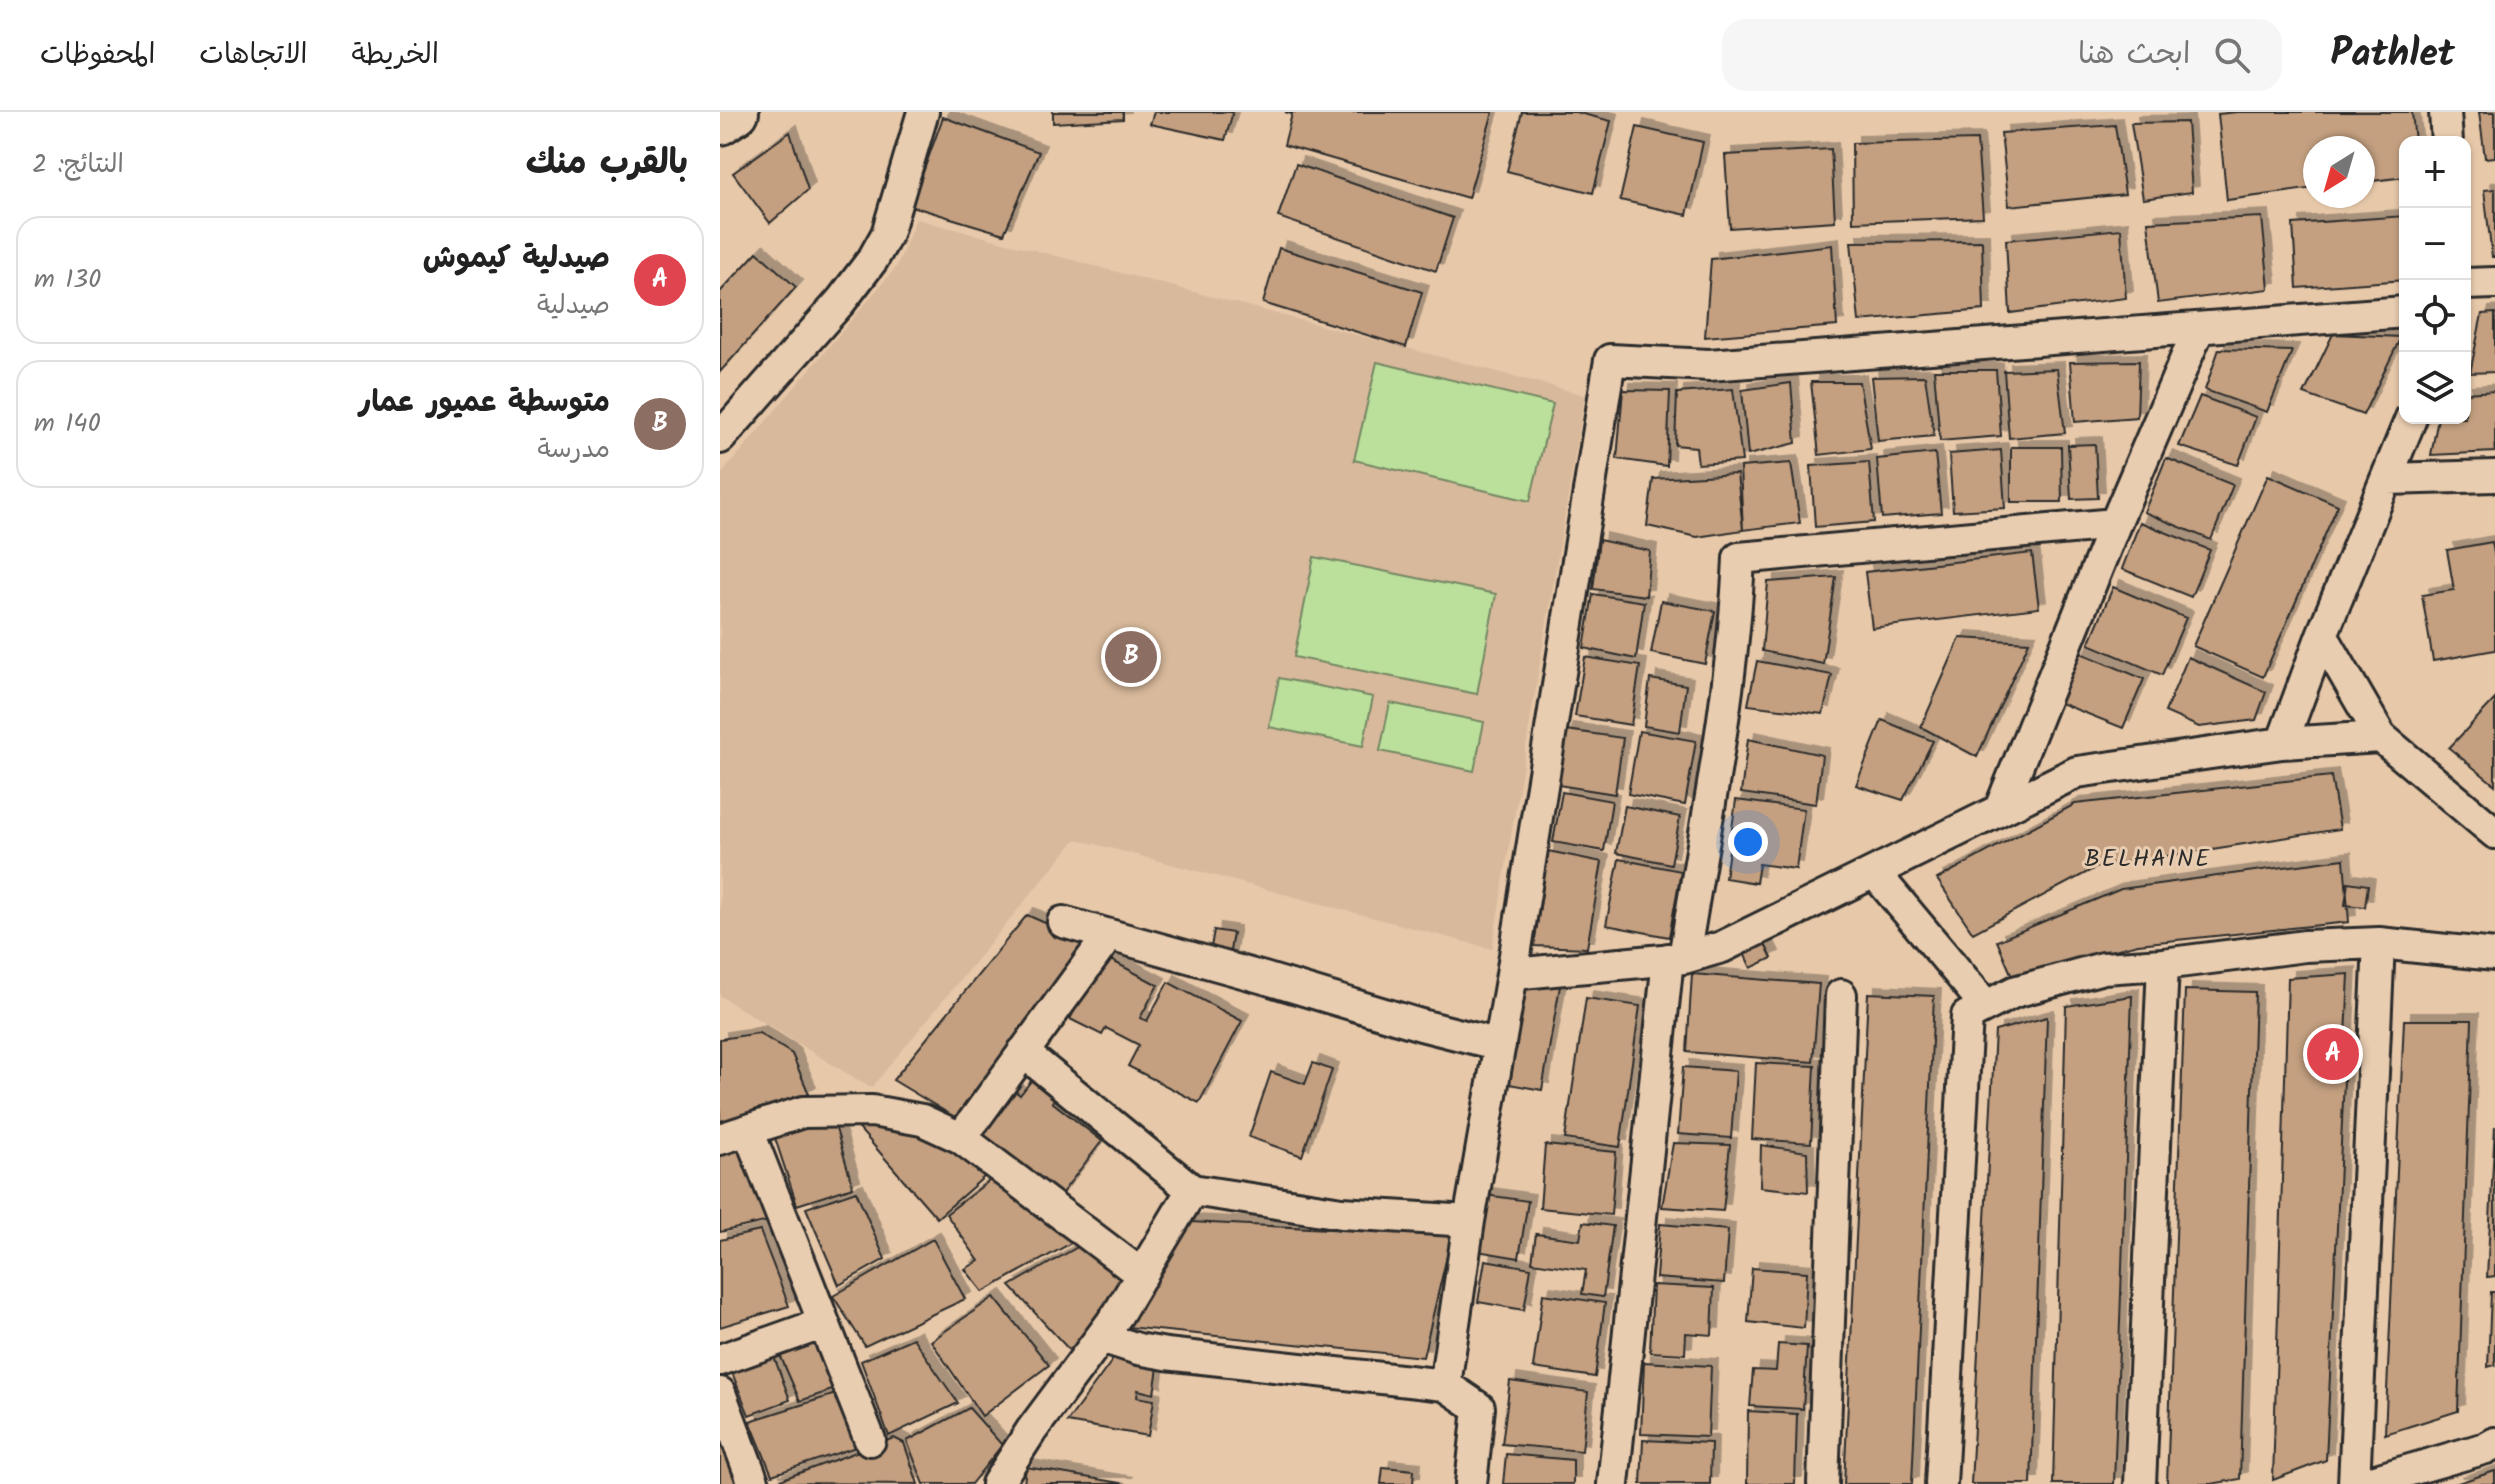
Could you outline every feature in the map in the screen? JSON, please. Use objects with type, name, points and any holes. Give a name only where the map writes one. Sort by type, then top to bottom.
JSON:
[{"type":"main road","points":[[720,123],[737,112]]},
{"type":"street","points":[[720,438],[841,301],[873,259],[887,234],[923,112]]},
{"type":"street","points":[[2445,112],[2447,136]]},
{"type":"street","points":[[2471,284],[2495,283]]},
{"type":"street","points":[[1445,1385],[1610,360],[1709,365],[2399,312]]},
{"type":"street","points":[[2000,809],[2115,524],[2199,328]]},
{"type":"street","points":[[2282,743],[2322,635],[2409,424]]},
{"type":"street","points":[[2387,479],[2495,476]]},
{"type":"street","points":[[1613,1484],[1676,959],[1727,680],[1739,558],[2115,524]]},
{"type":"street","points":[[2322,635],[2381,737],[2495,833]]},
{"type":"street","points":[[1512,974],[1676,959],[1722,947],[2077,772],[2282,743],[2381,737]]},
{"type":"street","points":[[1874,872],[1986,1006]]},
{"type":"street","points":[[1063,922],[1500,1045]]},
{"type":"street","points":[[961,1138],[1109,935]]},
{"type":"street","points":[[1941,1484],[1967,1016],[2014,992],[2103,968],[2163,964],[2305,946],[2379,943],[2495,955]]},
{"type":"street","points":[[2354,1484],[2379,943]]},
{"type":"street","points":[[2140,1484],[2163,964]]},
{"type":"street","points":[[1823,1484],[1841,995]]},
{"type":"street","points":[[1023,1052],[1192,1190],[1342,1213],[1469,1221]]},
{"type":"street","points":[[870,1440],[824,1323],[734,1135],[803,1112],[872,1111],[922,1120],[961,1138],[1142,1275]]},
{"type":"street","points":[[997,1484],[1031,1431],[1118,1314],[1192,1190]]},
{"type":"street","points":[[720,1360],[824,1323]]},
{"type":"street","points":[[1101,1337],[1166,1354],[1445,1385],[1479,1408],[1471,1484]]},
{"type":"street","points":[[720,1393],[754,1484]]},
{"type":"street","points":[[2362,1484],[2495,1443]]},
{"type":"shaded area","points":[[916,219],[1585,395],[1492,949],[1076,839],[871,1088],[720,996],[720,476],[897,266]]},
{"type":"green space","points":[[1377,362],[1553,404],[1530,501],[1354,460]]},
{"type":"green space","points":[[1314,557],[1496,594],[1477,694],[1294,657]]},
{"type":"green space","points":[[1279,678],[1373,697],[1363,746],[1269,727]]},
{"type":"green space","points":[[1390,703],[1484,722],[1474,771],[1380,751]]},
{"type":"building","points":[[1053,112],[1123,112],[1123,119],[1053,123]]},
{"type":"building","points":[[1154,112],[1233,112],[1225,140],[1150,124]]},
{"type":"building","points":[[1285,112],[1493,112],[1468,198],[1284,145],[1292,114]]},
{"type":"building","points":[[1522,112],[1575,112],[1611,121],[1593,193],[1507,171]]},
{"type":"building","points":[[2412,112],[2414,136],[2399,136],[2399,178],[2375,181],[2375,136],[2303,136],[2303,190],[2227,200],[2218,114]]},
{"type":"building","points":[[2479,112],[2495,112],[2495,157],[2485,158]]},
{"type":"building","points":[[943,117],[1039,152],[1004,234],[911,206]]},
{"type":"building","points":[[2187,122],[2192,192],[2143,199],[2131,123]]},
{"type":"building","points":[[2115,125],[2125,194],[2009,206],[2001,133]]},
{"type":"building","points":[[1637,127],[1703,142],[1687,215],[1620,200]]},
{"type":"building","points":[[790,132],[808,190],[770,223],[733,173]]},
{"type":"building","points":[[1977,140],[1983,217],[1853,222],[1852,143]]},
{"type":"building","points":[[1831,149],[1835,221],[1730,228],[1725,155]]},
{"type":"building","points":[[1296,164],[1453,218],[1436,271],[1278,217]]},
{"type":"building","points":[[2495,189],[2495,257],[2492,257],[2484,190]]},
{"type":"building","points":[[2399,216],[2399,280],[2297,288],[2293,224]]},
{"type":"building","points":[[2262,217],[2269,289],[2158,303],[2148,222]]},
{"type":"building","points":[[2121,229],[2126,298],[2010,313],[2006,240]]},
{"type":"building","points":[[1982,241],[1984,310],[1859,321],[1851,242]]},
{"type":"building","points":[[1832,245],[1837,326],[1705,337],[1711,259]]},
{"type":"building","points":[[1279,248],[1422,292],[1406,347],[1263,303]]},
{"type":"building","points":[[757,252],[796,287],[720,372],[720,292]]},
{"type":"building","points":[[2495,313],[2495,372],[2471,373],[2471,368],[2482,314]]},
{"type":"building","points":[[2333,334],[2399,337],[2363,415],[2304,394]]},
{"type":"building","points":[[2219,349],[2292,351],[2267,412],[2205,390]]},
{"type":"building","points":[[2139,361],[2137,417],[2075,422],[2070,362]]},
{"type":"building","points":[[2057,369],[2065,433],[2009,438],[2004,371]]},
{"type":"building","points":[[1934,370],[1996,370],[2001,436],[1940,441]]},
{"type":"building","points":[[1925,376],[1934,436],[1878,441],[1871,377]]},
{"type":"building","points":[[1811,382],[1859,382],[1871,449],[1819,455]]},
{"type":"building","points":[[1791,383],[1796,443],[1748,455],[1742,390]]},
{"type":"building","points":[[1733,389],[1742,461],[1698,464],[1696,447],[1675,445],[1677,393]]},
{"type":"building","points":[[1623,390],[1670,391],[1667,466],[1617,459]]},
{"type":"building","points":[[2495,391],[2495,452],[2431,455],[2437,424],[2471,424],[2471,393]]},
{"type":"building","points":[[2200,396],[2256,417],[2238,465],[2179,446]]},
{"type":"building","points":[[2095,444],[2098,498],[2071,499],[2068,445]]},
{"type":"building","points":[[2011,447],[2061,447],[2062,502],[2011,502]]},
{"type":"building","points":[[2001,450],[2005,508],[1953,511],[1949,454]]},
{"type":"building","points":[[1935,453],[1941,513],[1882,518],[1877,459]]},
{"type":"building","points":[[2166,458],[2233,485],[2211,540],[2144,512]]},
{"type":"building","points":[[1869,462],[1874,522],[1815,527],[1811,466]]},
{"type":"building","points":[[1791,463],[1800,523],[1743,530],[1740,467]]},
{"type":"building","points":[[1737,474],[1743,530],[1697,537],[1647,526],[1653,479]]},
{"type":"building","points":[[2268,475],[2338,505],[2263,677],[2193,646]]},
{"type":"building","points":[[2140,522],[2210,550],[2191,597],[2122,569]]},
{"type":"building","points":[[1599,540],[1650,551],[1646,596],[1593,589]]},
{"type":"building","points":[[2492,542],[2495,559],[2495,650],[2433,661],[2422,595],[2454,590],[2447,550]]},
{"type":"building","points":[[2032,553],[2039,608],[1872,628],[1865,572]]},
{"type":"building","points":[[1836,577],[1823,664],[1762,651],[1768,582]]},
{"type":"building","points":[[2113,587],[2186,618],[2162,675],[2089,644]]},
{"type":"building","points":[[1593,594],[1644,602],[1636,659],[1584,648]]},
{"type":"building","points":[[1661,601],[1715,611],[1705,664],[1651,653]]},
{"type":"building","points":[[1960,638],[2029,642],[1977,757],[1921,727]]},
{"type":"building","points":[[2081,653],[2144,679],[2123,728],[2060,703]]},
{"type":"building","points":[[1585,657],[1640,666],[1631,725],[1575,716]]},
{"type":"building","points":[[2188,657],[2266,692],[2256,720],[2199,727],[2165,712]]},
{"type":"building","points":[[1757,661],[1832,675],[1823,714],[1748,705]]},
{"type":"building","points":[[1650,679],[1686,685],[1680,732],[1644,726]]},
{"type":"building","points":[[2495,699],[2495,785],[2449,748]]},
{"type":"building","points":[[1882,720],[1933,741],[1903,800],[1856,785]]},
{"type":"building","points":[[1566,730],[1623,738],[1615,794],[1558,785]]},
{"type":"building","points":[[1639,731],[1696,741],[1685,805],[1628,794]]},
{"type":"building","points":[[1748,739],[1822,755],[1816,804],[1741,793]]},
{"type":"building","points":[[2331,776],[2340,829],[2097,867],[1973,933],[1937,879],[2075,804]]},
{"type":"building","points":[[1562,792],[1612,801],[1604,851],[1553,842]]},
{"type":"building","points":[[1736,800],[1804,809],[1796,869],[1759,864],[1756,883],[1725,878]]},
{"type":"building","points":[[1625,806],[1680,817],[1671,864],[1616,853]]},
{"type":"building","points":[[1548,851],[1602,862],[1587,948],[1534,946]]},
{"type":"building","points":[[1619,859],[1681,871],[1669,937],[1606,925]]},
{"type":"building","points":[[2344,859],[2349,922],[2138,944],[2012,976],[1997,941],[2121,889]]},
{"type":"building","points":[[2348,882],[2368,885],[2365,907],[2345,905]]},
{"type":"building","points":[[1027,915],[1088,942],[956,1118],[893,1080]]},
{"type":"building","points":[[1214,930],[1233,933],[1229,957],[1210,953]]},
{"type":"building","points":[[1761,936],[1772,958],[1751,968],[1740,945]]},
{"type":"building","points":[[1103,956],[1158,985],[1140,1018],[1147,1021],[1168,982],[1242,1021],[1199,1103],[1128,1066],[1139,1045],[1106,1028],[1102,1035],[1070,1019]]},
{"type":"building","points":[[1692,974],[1819,984],[1813,1062],[1687,1052]]},
{"type":"building","points":[[2349,974],[2326,1460],[2273,1480],[2288,978]]},
{"type":"building","points":[[1560,986],[1542,1090],[1504,1083],[1521,989]]},
{"type":"building","points":[[2185,990],[2255,992],[2240,1479],[2211,1484],[2167,1484]]},
{"type":"building","points":[[1868,993],[1934,996],[1912,1484],[1844,1484]]},
{"type":"building","points":[[2132,996],[2114,1484],[2053,1484],[2066,1006]]},
{"type":"building","points":[[1586,998],[1640,1006],[1620,1147],[1565,1139]]},
{"type":"building","points":[[2047,1017],[2031,1484],[1971,1484],[1995,1031]]},
{"type":"building","points":[[2404,1020],[2472,1020],[2458,1411],[2385,1434]]},
{"type":"building","points":[[759,1033],[792,1054],[809,1094],[720,1123],[720,1039]]},
{"type":"building","points":[[1313,1063],[1332,1070],[1302,1156],[1249,1137],[1271,1072],[1305,1084]]},
{"type":"building","points":[[1756,1063],[1815,1066],[1811,1143],[1752,1139]]},
{"type":"building","points":[[1683,1067],[1736,1071],[1731,1138],[1678,1134]]},
{"type":"building","points":[[1035,1076],[1059,1093],[1052,1102],[1102,1141],[1055,1202],[967,1134],[1006,1084],[1020,1095]]},
{"type":"building","points":[[848,1116],[947,1140],[992,1170],[937,1218]]},
{"type":"building","points":[[834,1122],[853,1187],[797,1205],[773,1132]]},
{"type":"building","points":[[2495,1126],[2495,1276],[2487,1277]]},
{"type":"building","points":[[743,1140],[769,1221],[720,1232],[720,1147]]},
{"type":"building","points":[[1673,1143],[1730,1145],[1723,1211],[1662,1207]]},
{"type":"building","points":[[1545,1145],[1616,1152],[1611,1215],[1540,1208]]},
{"type":"building","points":[[1761,1145],[1807,1152],[1808,1192],[1760,1187]]},
{"type":"building","points":[[998,1174],[1080,1238],[983,1292],[965,1269],[979,1261],[946,1214]]},
{"type":"building","points":[[856,1191],[885,1259],[839,1285],[806,1208]]},
{"type":"building","points":[[1486,1195],[1528,1201],[1519,1258],[1477,1251]]},
{"type":"building","points":[[1190,1222],[1452,1235],[1423,1357],[1127,1327]]},
{"type":"building","points":[[1583,1222],[1613,1226],[1603,1297],[1582,1294],[1586,1270],[1532,1262],[1536,1234],[1580,1240]]},
{"type":"building","points":[[1660,1224],[1728,1230],[1724,1283],[1656,1278]]},
{"type":"building","points":[[760,1231],[789,1306],[720,1327],[720,1240]]},
{"type":"building","points":[[933,1239],[965,1299],[865,1346],[833,1296]]},
{"type":"building","points":[[1088,1241],[1132,1280],[1073,1354],[1010,1286]]},
{"type":"building","points":[[1485,1260],[1531,1268],[1524,1310],[1478,1302]]},
{"type":"building","points":[[1752,1268],[1807,1272],[1804,1328],[1748,1322]]},
{"type":"building","points":[[1653,1285],[1714,1288],[1712,1335],[1686,1333],[1685,1354],[1650,1352]]},
{"type":"building","points":[[2491,1292],[2495,1292],[2495,1365],[2488,1367]]},
{"type":"building","points":[[1543,1294],[1605,1303],[1595,1377],[1533,1368]]},
{"type":"building","points":[[994,1297],[1049,1365],[982,1416],[931,1341]]},
{"type":"building","points":[[913,1338],[958,1403],[889,1436],[861,1361]]},
{"type":"building","points":[[820,1340],[838,1388],[800,1401],[780,1355]]},
{"type":"building","points":[[1778,1344],[1807,1346],[1803,1409],[1750,1406],[1753,1370],[1776,1371]]},
{"type":"building","points":[[773,1354],[790,1400],[749,1415],[729,1365]]},
{"type":"building","points":[[1117,1354],[1159,1361],[1154,1394],[1138,1390],[1137,1397],[1154,1400],[1148,1436],[1067,1422]]},
{"type":"building","points":[[1644,1362],[1711,1366],[1708,1437],[1641,1434]]},
{"type":"building","points":[[1510,1381],[1588,1392],[1582,1451],[1502,1444]]},
{"type":"building","points":[[839,1393],[859,1446],[772,1475],[750,1421]]},
{"type":"building","points":[[969,1408],[1002,1445],[971,1484],[924,1484],[907,1441]]},
{"type":"building","points":[[1748,1411],[1797,1414],[1795,1484],[1747,1484]]},
{"type":"building","points":[[894,1438],[904,1443],[918,1484],[772,1483]]},
{"type":"building","points":[[1643,1440],[1711,1443],[1710,1484],[1641,1484]]},
{"type":"building","points":[[720,1441],[738,1484],[720,1484]]},
{"type":"building","points":[[1506,1454],[1573,1460],[1573,1484],[1503,1484]]},
{"type":"building","points":[[1026,1467],[1126,1484],[1024,1484]]},
{"type":"building","points":[[1383,1467],[1414,1470],[1413,1484],[1381,1484]]},
{"type":"building","points":[[2495,1471],[2495,1484],[2455,1484]]},
{"type":"place","name":"متوسطة عميور عمار","points":[[1131,657]]},
{"type":"place","name":"صيدلية كيموش","points":[[2333,1054]]},
{"type":"district","name":"BELHAINE","points":[[2148,859]]}]
